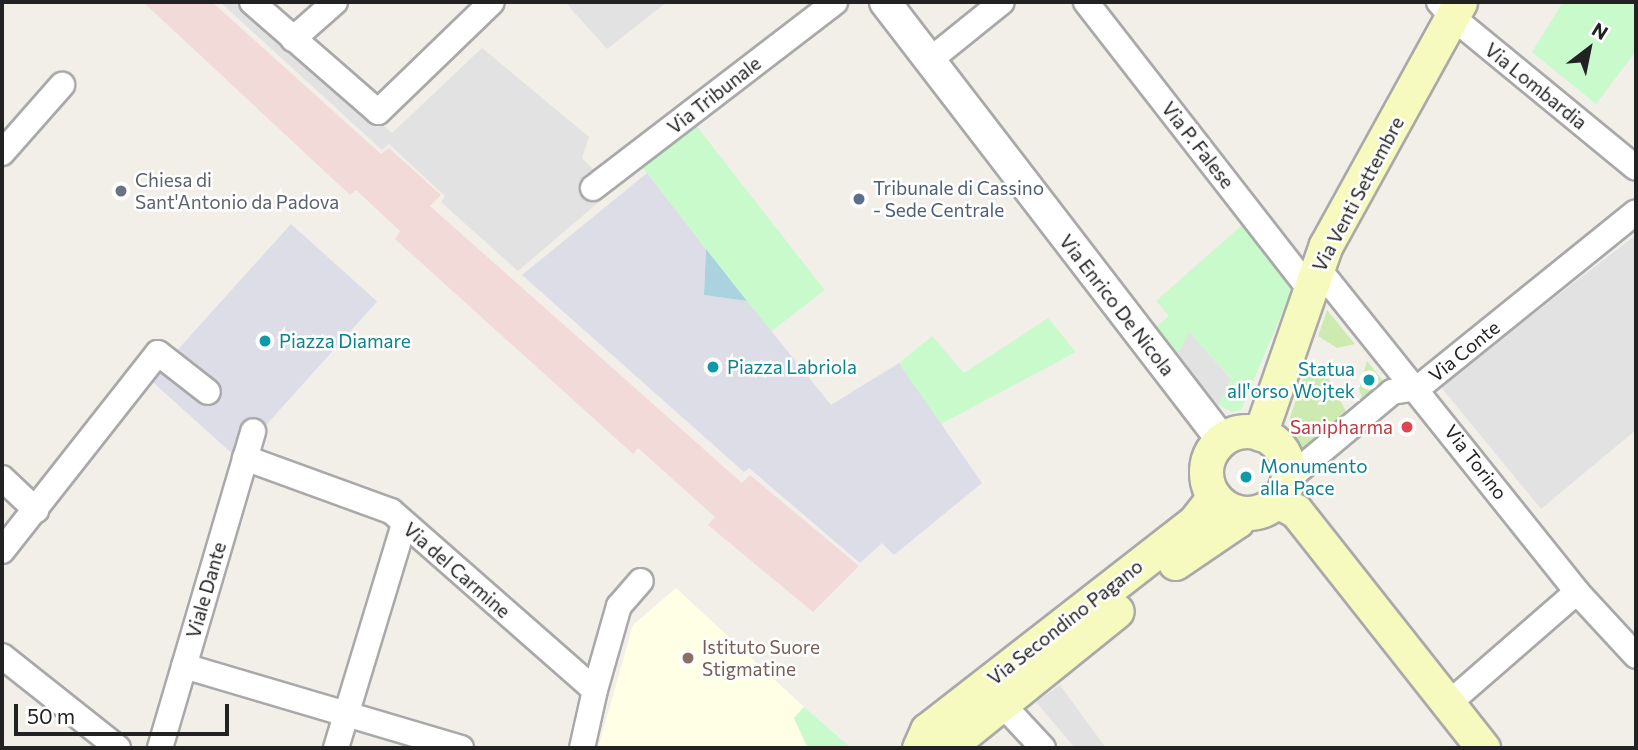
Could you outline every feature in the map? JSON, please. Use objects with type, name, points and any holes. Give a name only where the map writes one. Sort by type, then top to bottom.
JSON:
[{"type":"main road","name":"Via Venti Settembre","points":[[1260,434],[1313,278],[1450,7]]},
{"type":"main road","points":[[1241,432],[1260,434],[1286,457],[1283,490],[1266,509],[1226,504],[1206,473],[1213,449],[1222,440],[1241,432]]},
{"type":"main road","points":[[1283,490],[1296,511],[1483,748]]},
{"type":"main road","name":"Via Secondino Pagano","points":[[919,748],[927,730],[1195,521],[1226,504],[1237,521],[1185,555],[947,748]]},
{"type":"street","points":[[252,2],[378,112],[492,2]]},
{"type":"street","points":[[293,39],[335,2]]},
{"type":"street","name":"Via Tribunale","points":[[593,188],[835,2]]},
{"type":"street","name":"Via Enrico De Nicola","points":[[885,2],[1222,440]]},
{"type":"street","points":[[930,60],[1002,2]]},
{"type":"street","name":"Via P. Falese","points":[[1086,2],[1313,278]]},
{"type":"street","name":"Via Lombardia","points":[[1450,7],[1636,167]]},
{"type":"street","points":[[2,153],[62,85]]},
{"type":"street","name":"Via Conte","points":[[1283,490],[1392,392],[1419,388],[1636,212]]},
{"type":"street","name":"Via Torino","points":[[1313,278],[1419,388],[1577,592],[1636,656]]},
{"type":"street","points":[[2,551],[158,354],[208,392]]},
{"type":"street","name":"Viale Dante","points":[[160,748],[254,431]]},
{"type":"street","name":"Via del Carmine","points":[[245,458],[391,511],[595,690]]},
{"type":"street","points":[[2,478],[36,510]]},
{"type":"street","points":[[337,748],[345,712],[404,524]]},
{"type":"street","points":[[582,748],[595,690],[619,607],[641,581]]},
{"type":"street","points":[[1448,704],[1577,592]]},
{"type":"street","points":[[2,656],[118,748]]},
{"type":"street","points":[[184,666],[461,748]]},
{"type":"street","points":[[1002,704],[1043,748]]},
{"type":"shaded area","points":[[143,2],[212,2],[381,154],[389,148],[441,195],[430,206],[742,483],[750,475],[859,566],[813,612],[708,525],[715,517],[638,448],[633,454],[395,239],[400,231],[356,190],[350,195]]},
{"type":"shaded area","points":[[220,2],[244,2],[392,133],[482,48],[589,137],[582,158],[613,190],[518,271],[441,202],[445,196],[389,144],[382,150]]},
{"type":"shaded area","points":[[565,2],[667,2],[607,49]]},
{"type":"shaded area","name":"Piazza Labriola","points":[[647,173],[706,249],[704,295],[747,301],[831,405],[899,363],[982,483],[894,555],[882,543],[860,563],[749,468],[744,472],[522,275]]},
{"type":"shaded area","name":"Piazza Diamare","points":[[291,224],[377,302],[237,458],[150,380]]},
{"type":"shaded area","points":[[1636,235],[1636,430],[1541,509],[1440,386]]},
{"type":"shaded area","points":[[1189,332],[1231,379],[1218,405],[1175,359]]},
{"type":"shaded area","name":"Istituto Suore Stigmatine","points":[[676,588],[804,707],[794,718],[808,748],[598,748],[633,625]]},
{"type":"shaded area","points":[[1060,685],[1106,748],[1075,748],[1036,702]]},
{"type":"green space","points":[[1563,2],[1636,2],[1636,51],[1596,104],[1532,52]]},
{"type":"green space","points":[[691,119],[825,290],[771,332],[637,161]]},
{"type":"green space","points":[[1242,225],[1294,285],[1241,410],[1232,412],[1218,405],[1231,378],[1189,333],[1175,359],[1152,330],[1169,316],[1156,301]]},
{"type":"green space","points":[[1327,310],[1355,344],[1337,348],[1318,336]]},
{"type":"green space","points":[[1048,318],[1076,352],[941,424],[899,363],[932,336],[964,373]]},
{"type":"green space","points":[[1367,361],[1384,382],[1363,402],[1359,388]]},
{"type":"green space","points":[[1307,365],[1326,374],[1348,415],[1304,451],[1288,424]]},
{"type":"green space","points":[[804,707],[851,748],[808,748],[794,718]]},
{"type":"water","points":[[706,249],[747,301],[704,295]]},
{"type":"place","name":"Chiesa di Sant'Antonio da Padova","points":[[121,191]]},
{"type":"place","name":"Tribunale di Cassino - Sede Centrale","points":[[859,199]]},
{"type":"place","name":"Piazza Diamare","points":[[265,341]]},
{"type":"place","name":"Piazza Labriola","points":[[713,367]]},
{"type":"place","name":"Statua all'orso Wojtek","points":[[1369,380]]},
{"type":"place","name":"Sanipharma","points":[[1407,427]]},
{"type":"place","name":"Monumento alla Pace","points":[[1246,477]]},
{"type":"place","name":"Istituto Suore Stigmatine","points":[[688,658]]}]
